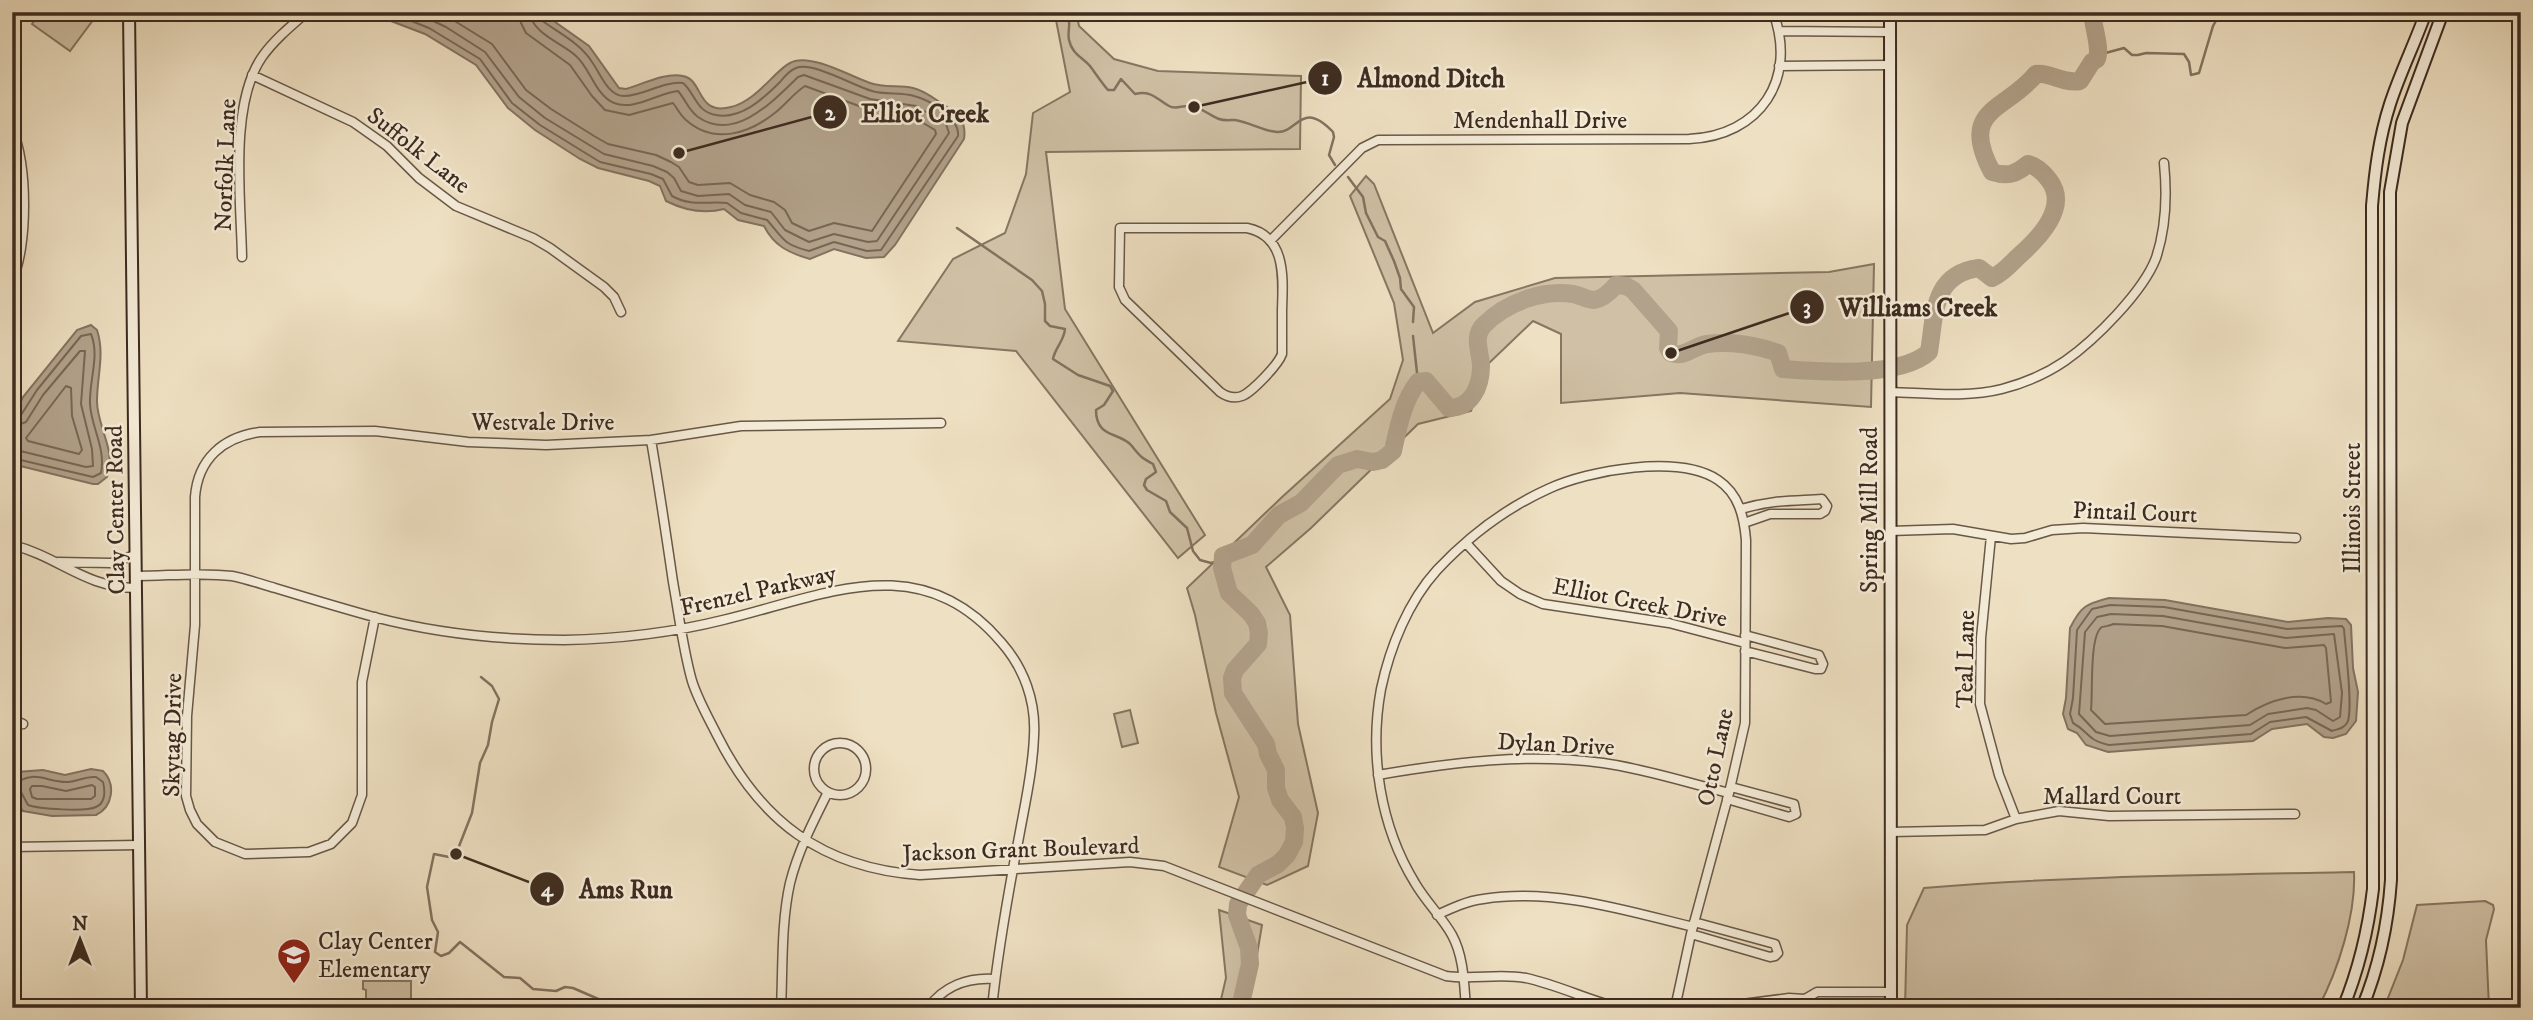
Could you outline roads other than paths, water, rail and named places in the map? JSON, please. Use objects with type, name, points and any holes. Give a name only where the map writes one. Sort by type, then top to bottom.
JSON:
[{"type":"street","name":"Clay Center Road","points":[[129,12],[141,1008]]},
{"type":"street","name":"Norfolk Lane","points":[[242,257],[242,119],[245,93],[252,75],[273,43],[307,12]]},
{"type":"street","name":"Mendenhall Drive","points":[[1270,241],[1354,156],[1373,142],[1709,139],[1728,133],[1756,115],[1766,103],[1774,85],[1779,66],[1779,31],[1773,12]]},
{"type":"street","name":"Spring Mill Road","points":[[1890,12],[1891,1006]]},
{"type":"street","name":"Illinois Street","points":[[2343,1008],[2366,940],[2374,871],[2372,206],[2375,171],[2390,103],[2426,12]]},
{"type":"street","name":"Illinois Street","points":[[2362,1008],[2377,967],[2385,933],[2390,880],[2391,175],[2402,123],[2444,12]]},
{"type":"street","points":[[1779,31],[1890,32]]},
{"type":"street","points":[[1779,66],[1890,65]]},
{"type":"street","name":"Suffolk Lane","points":[[252,75],[353,122],[387,146],[419,178],[456,206],[524,234],[550,248],[604,287],[614,297],[621,312]]},
{"type":"street","points":[[12,130],[19,146],[22,167],[22,249],[12,280]]},
{"type":"street","points":[[1891,392],[1976,393],[2001,389],[2032,380],[2065,361],[2081,348],[2130,299],[2155,259],[2163,229],[2164,163]]},
{"type":"street","points":[[1120,228],[1243,228],[1256,230],[1270,241],[1279,254],[1282,266],[1281,356],[1278,363],[1247,394],[1228,397],[1217,390],[1123,297],[1119,287],[1120,228]]},
{"type":"street","name":"Westvale Drive","points":[[195,512],[197,483],[209,457],[226,443],[252,433],[375,431],[468,442],[546,445],[651,440],[741,426],[941,424]]},
{"type":"street","name":"Jackson Grant Boulevard","points":[[651,440],[681,629],[693,684],[737,772],[766,807],[804,840],[861,866],[920,875],[1129,862],[1164,866],[1446,976],[1463,979],[1502,976],[1526,978],[1620,1008]]},
{"type":"street","points":[[1466,1008],[1459,953],[1453,936],[1415,884],[1397,846],[1378,775],[1378,713],[1392,647],[1401,625],[1436,571],[1499,515],[1550,488],[1593,475],[1628,469],[1682,468],[1696,470],[1719,481],[1728,489],[1741,509],[1768,501],[1793,499],[1822,499],[1826,506],[1825,512],[1820,514],[1770,514],[1744,523]]},
{"type":"street","name":"Otto Lane","points":[[1675,1008],[1745,723],[1744,523],[1741,509]]},
{"type":"street","name":"Skytag Drive","points":[[195,512],[194,640],[187,716],[186,796],[192,816],[203,832],[221,846],[235,852],[257,854],[309,852],[331,844],[352,824],[362,795],[362,682],[375,617]]},
{"type":"street","name":"Pintail Court","points":[[1890,531],[1953,529],[1991,536],[2025,538],[2070,528],[2296,538]]},
{"type":"street","name":"Teal Lane","points":[[1991,536],[1981,638],[1980,704],[1999,775],[2016,818]]},
{"type":"street","name":"Elliot Creek Drive","points":[[1466,543],[1501,581],[1520,594],[1543,604],[1669,623],[1745,643],[1819,655],[1823,664],[1821,669],[1815,669],[1745,643]]},
{"type":"street","points":[[12,545],[88,579],[109,586],[136,588]]},
{"type":"street","points":[[55,562],[111,563],[135,555]]},
{"type":"street","name":"Frenzel Parkway","points":[[136,576],[195,575],[239,578],[375,617],[440,630],[529,639],[584,639],[681,629],[876,584],[928,591],[948,598],[985,623],[1016,663],[1032,700],[1034,736],[992,1008]]},
{"type":"street","points":[[12,719],[23,724]]},
{"type":"street","points":[[834,743],[852,745],[864,757],[866,765],[863,781],[852,793],[836,795],[828,792],[816,779],[813,770],[818,753],[834,743]]},
{"type":"street","name":"Dylan Drive","points":[[1378,775],[1464,761],[1528,758],[1573,760],[1636,769],[1729,793],[1794,804],[1796,814],[1789,817],[1729,793]]},
{"type":"street","points":[[781,1008],[788,897],[804,840],[828,792]]},
{"type":"street","name":"Mallard Court","points":[[1891,832],[1985,830],[2016,818],[2059,811],[2109,816],[2295,814]]},
{"type":"street","points":[[12,847],[139,845]]},
{"type":"street","points":[[1437,915],[1464,903],[1483,899],[1554,898],[1610,906],[1693,928],[1775,944],[1778,953],[1770,957],[1693,928]]},
{"type":"street","points":[[928,1008],[948,988],[973,979],[995,979]]},
{"type":"street","points":[[1805,999],[1817,992],[1891,992]]},
{"type":"street","points":[[1712,1008],[1747,1002],[1805,999],[1819,1004],[1891,1006]]},
{"type":"water","points":[[377,12],[541,12],[589,46],[619,88],[626,89],[669,76],[683,76],[690,79],[706,102],[712,107],[720,108],[731,107],[750,98],[788,64],[803,60],[813,61],[875,85],[908,87],[924,92],[959,117],[964,126],[964,139],[895,245],[884,257],[866,258],[834,249],[810,259],[783,248],[772,239],[764,226],[738,220],[724,209],[702,211],[680,207],[666,201],[660,186],[598,168],[580,159],[535,130],[508,108],[476,65],[425,34],[391,21]]},
{"type":"water","points":[[91,325],[97,330],[100,348],[97,401],[110,458],[107,477],[98,484],[93,484],[12,464],[12,420],[23,397],[77,330]]},
{"type":"water","points":[[2109,598],[2165,600],[2288,622],[2346,619],[2351,625],[2353,668],[2358,692],[2356,721],[2346,734],[2333,738],[2324,737],[2307,724],[2272,729],[2253,741],[2108,752],[2086,745],[2077,733],[2068,729],[2063,714],[2070,628],[2085,607]]},
{"type":"water","points":[[91,769],[103,771],[111,789],[106,807],[96,815],[52,816],[23,811],[17,804],[13,785],[17,772],[43,770],[65,775]]},
{"type":"waterway","points":[[1067,12],[1072,49],[1090,66],[1108,90],[1114,90],[1121,79],[1135,94],[1150,94],[1172,107],[1194,107],[1221,120],[1240,121],[1277,132],[1284,131],[1301,120],[1314,118],[1333,132],[1329,155],[1335,165]]},
{"type":"waterway","points":[[1240,1008],[1250,964],[1249,948],[1237,915],[1238,904],[1258,875],[1278,864],[1287,855],[1294,842],[1295,828],[1293,817],[1280,800],[1276,788],[1276,770],[1266,744],[1233,693],[1232,678],[1235,670],[1258,644],[1259,633],[1251,614],[1229,593],[1222,568],[1223,556],[1252,545],[1279,515],[1301,503],[1338,465],[1357,459],[1373,462],[1382,460],[1393,451],[1405,406],[1418,382],[1426,381],[1449,408],[1469,400],[1477,389],[1481,374],[1478,339],[1480,329],[1503,310],[1525,299],[1561,293],[1594,300],[1609,293],[1616,285],[1626,286],[1633,290],[1669,331],[1668,348],[1671,353],[1685,353],[1707,344],[1743,344],[1778,353],[1783,369],[1838,372],[1880,370],[1916,360],[1929,352],[1939,298],[1952,278],[1979,268],[1992,278],[1997,276],[2028,247],[2050,220],[2056,200],[2047,177],[2028,164],[2011,174],[1992,172],[1980,135],[1983,123],[1990,113],[2036,74],[2080,81],[2098,54],[2092,12]]},
{"type":"waterway","points":[[2098,55],[2124,48],[2132,55],[2184,54],[2189,62],[2191,75],[2199,73],[2213,26],[2221,12]]},
{"type":"waterway","points":[[1348,177],[1363,197],[1366,213],[1378,237],[1385,241],[1394,261],[1401,289],[1414,307],[1413,322]]},
{"type":"waterway","points":[[957,228],[1032,280],[1042,291],[1045,321],[1050,326],[1065,329],[1053,359],[1078,375],[1110,386],[1113,391],[1104,405],[1096,410],[1100,425],[1104,430],[1126,441],[1140,456],[1153,464],[1156,472],[1146,479],[1144,485],[1147,490],[1166,501],[1170,512],[1187,528],[1193,551],[1200,560],[1211,563],[1222,560]]},
{"type":"waterway","points":[[1413,336],[1418,382]]},
{"type":"waterway","points":[[481,677],[492,686],[499,699],[488,745],[480,763],[472,813],[456,854],[449,857],[434,854],[427,887],[432,920],[438,932],[435,952],[441,956],[449,953],[460,942],[504,977],[520,978],[533,989],[556,991],[565,987],[573,988],[619,1008]]},
{"type":"place","name":"Almond Ditch","points":[[1194,107]]},
{"type":"place","name":"Elliot Creek","points":[[679,153]]},
{"type":"place","name":"Williams Creek","points":[[1671,353]]},
{"type":"place","name":"Ams Run","points":[[456,854]]},
{"type":"place","name":"Clay Center Elementary","points":[[294,985]]}]
